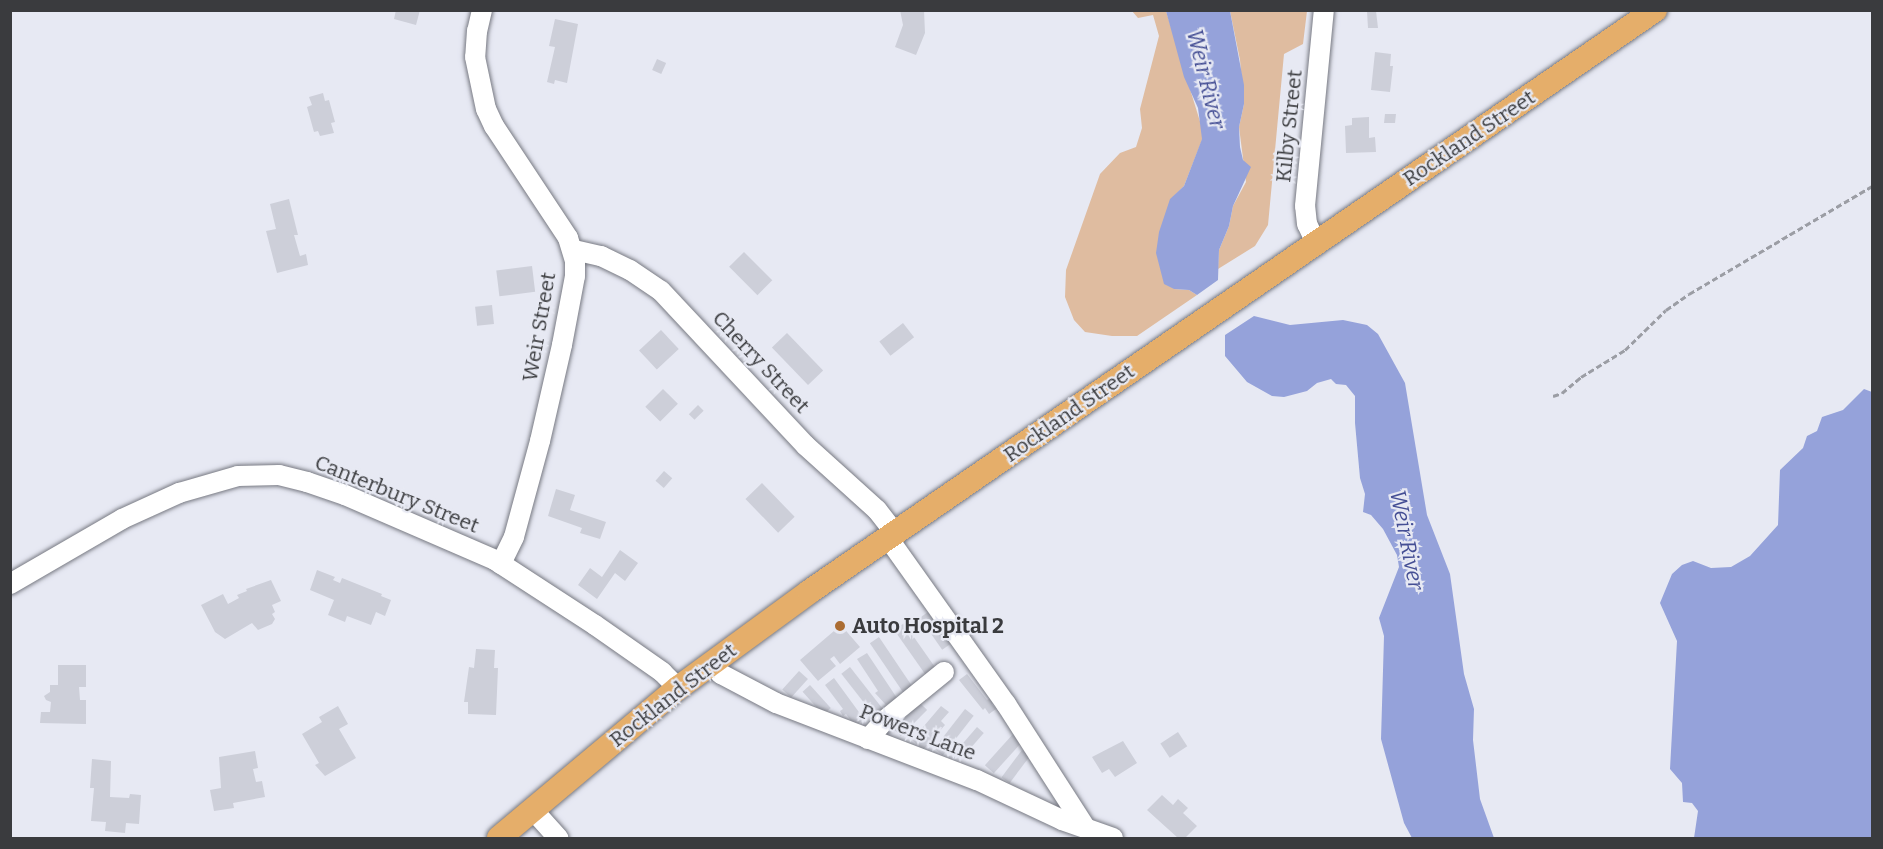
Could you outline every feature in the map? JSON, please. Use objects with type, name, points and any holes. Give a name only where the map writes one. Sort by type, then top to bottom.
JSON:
[{"type":"main road","name":"Rockland Street","points":[[499,838],[711,663],[891,536],[1655,10]]},
{"type":"street","name":"Weir Street","points":[[482,10],[477,31],[475,57],[486,109],[494,126],[562,227],[574,250],[575,276],[551,397],[514,537],[501,564]]},
{"type":"street","name":"Kilby Street","points":[[1316,243],[1307,224],[1305,206],[1324,10]]},
{"type":"street","name":"Cherry Street","points":[[574,250],[601,256],[630,270],[661,291],[805,445],[876,510],[1085,827]]},
{"type":"street","name":"Canterbury Street","points":[[10,584],[122,519],[156,502],[210,483],[251,475],[279,476],[322,486],[420,525],[501,564],[624,645],[662,672],[678,688]]},
{"type":"street","name":"Powers Lane","points":[[711,663],[721,674],[776,703],[868,740],[978,780],[1062,820],[1113,838]]},
{"type":"street","points":[[868,740],[885,720],[944,672]]},
{"type":"street","points":[[533,810],[558,838]]},
{"type":"path","points":[[1553,396],[1562,393],[1581,377],[1625,350],[1666,310],[1689,294],[1872,186]]},
{"type":"shaded area","points":[[1132,11],[1166,11],[1202,128],[1202,140],[1184,186],[1170,200],[1174,289],[1189,290],[1197,295],[1137,336],[1112,336],[1085,332],[1074,320],[1065,297],[1066,270],[1100,174],[1120,153],[1136,147],[1142,128],[1140,109],[1159,36],[1153,15],[1138,18]]},
{"type":"shaded area","points":[[1230,11],[1307,11],[1303,44],[1284,54],[1268,225],[1255,246],[1218,269],[1219,250],[1229,226],[1233,206],[1246,182],[1239,127],[1244,104],[1240,60]]},
{"type":"water","name":"Weir River","points":[[1166,11],[1230,11],[1244,85],[1244,104],[1239,127],[1240,147],[1243,160],[1251,167],[1233,206],[1229,226],[1219,250],[1218,280],[1197,295],[1189,290],[1174,289],[1164,284],[1156,253],[1159,232],[1170,199],[1184,186],[1202,139],[1198,108],[1184,77]]},
{"type":"water","name":"Weir River","points":[[1254,316],[1290,325],[1343,320],[1367,325],[1378,334],[1405,383],[1427,515],[1450,574],[1464,674],[1474,709],[1473,740],[1480,799],[1494,838],[1412,838],[1404,823],[1381,739],[1384,636],[1379,618],[1399,567],[1397,555],[1383,529],[1371,515],[1363,512],[1365,494],[1360,478],[1355,396],[1346,385],[1336,384],[1331,379],[1317,383],[1307,391],[1284,397],[1272,396],[1247,382],[1225,356],[1225,335]]},
{"type":"water","points":[[1864,389],[1872,392],[1872,838],[1694,838],[1698,811],[1692,803],[1683,802],[1682,783],[1670,769],[1677,641],[1660,603],[1672,574],[1682,565],[1693,561],[1711,568],[1731,567],[1750,556],[1778,525],[1780,470],[1803,448],[1807,436],[1817,431],[1822,417],[1843,410]]},
{"type":"building","points":[[396,10],[420,10],[416,25],[394,19]]},
{"type":"building","points":[[900,10],[924,10],[925,33],[916,55],[895,47],[903,25]]},
{"type":"building","points":[[1367,11],[1376,11],[1378,28],[1368,28]]},
{"type":"building","points":[[555,19],[578,24],[567,83],[555,80],[554,84],[547,82],[555,47],[549,46]]},
{"type":"building","points":[[1375,52],[1391,54],[1390,66],[1393,66],[1390,92],[1371,90]]},
{"type":"building","points":[[657,59],[666,63],[661,74],[652,70]]},
{"type":"building","points":[[323,93],[325,101],[329,100],[335,122],[331,123],[334,133],[320,136],[318,131],[314,132],[307,107],[312,105],[309,97]]},
{"type":"building","points":[[1385,114],[1396,114],[1395,123],[1384,123]]},
{"type":"building","points":[[1369,117],[1369,138],[1375,137],[1376,152],[1346,153],[1345,126],[1352,125],[1352,118]]},
{"type":"building","points":[[289,199],[298,235],[294,235],[300,256],[306,254],[308,265],[277,273],[266,231],[276,229],[270,204]]},
{"type":"building","points":[[744,252],[772,280],[757,295],[729,267]]},
{"type":"building","points":[[532,266],[535,292],[499,296],[496,270]]},
{"type":"building","points":[[492,305],[494,324],[477,326],[475,307]]},
{"type":"building","points":[[903,323],[914,337],[890,356],[879,341]]},
{"type":"building","points":[[661,330],[679,349],[657,369],[639,350]]},
{"type":"building","points":[[787,333],[823,370],[808,385],[772,348]]},
{"type":"building","points":[[663,389],[678,404],[660,422],[645,407]]},
{"type":"building","points":[[698,405],[704,411],[694,420],[689,414]]},
{"type":"building","points":[[664,471],[672,478],[664,488],[655,481]]},
{"type":"building","points":[[762,483],[795,517],[778,533],[745,499]]},
{"type":"building","points":[[556,489],[575,495],[570,510],[606,522],[600,539],[580,533],[582,528],[548,516]]},
{"type":"building","points":[[620,550],[638,563],[625,581],[615,573],[597,599],[578,585],[590,568],[602,577]]},
{"type":"building","points":[[317,570],[335,577],[333,580],[340,583],[342,578],[391,600],[385,616],[376,612],[371,625],[347,616],[345,622],[328,615],[334,600],[310,590]]},
{"type":"building","points":[[271,580],[281,601],[272,605],[275,612],[272,614],[275,619],[272,624],[258,630],[252,623],[225,639],[215,632],[201,605],[223,594],[228,604],[239,598],[237,595],[247,591],[246,589]]},
{"type":"building","points":[[928,612],[950,644],[942,650],[920,618]]},
{"type":"building","points":[[904,623],[936,669],[926,676],[894,630]]},
{"type":"building","points":[[841,625],[860,647],[840,664],[834,656],[830,659],[836,666],[818,681],[800,660]]},
{"type":"building","points":[[879,637],[912,686],[903,692],[870,643]]},
{"type":"building","points":[[476,649],[495,650],[494,668],[498,668],[496,715],[468,714],[468,702],[464,702],[469,667],[474,668]]},
{"type":"building","points":[[867,653],[897,698],[886,705],[875,693],[878,691],[857,659]]},
{"type":"building","points":[[58,665],[86,665],[86,687],[79,687],[80,700],[86,700],[86,724],[40,723],[41,712],[50,712],[51,702],[44,696],[50,692],[50,685],[58,685]]},
{"type":"building","points":[[850,667],[883,710],[875,716],[841,674]]},
{"type":"building","points":[[799,671],[808,679],[791,698],[782,690]]},
{"type":"building","points":[[967,674],[987,700],[991,698],[994,702],[992,704],[996,709],[989,714],[985,708],[983,710],[959,680]]},
{"type":"building","points":[[834,678],[864,719],[855,726],[846,714],[843,716],[840,711],[843,709],[825,685]]},
{"type":"building","points":[[810,685],[831,708],[823,715],[803,692]]},
{"type":"building","points":[[920,703],[927,710],[901,736],[894,729]]},
{"type":"building","points":[[338,706],[348,724],[339,729],[356,758],[325,776],[315,765],[319,763],[302,734],[322,722],[319,717]]},
{"type":"building","points":[[941,706],[949,712],[941,721],[945,725],[923,750],[912,740]]},
{"type":"building","points":[[965,709],[974,716],[943,755],[934,748]]},
{"type":"building","points":[[977,727],[984,733],[962,758],[955,752]]},
{"type":"building","points":[[1178,732],[1187,746],[1170,758],[1160,743]]},
{"type":"building","points":[[1013,734],[1022,742],[994,773],[985,765]]},
{"type":"building","points":[[1123,741],[1137,763],[1115,777],[1109,769],[1102,773],[1092,757]]},
{"type":"building","points":[[1022,750],[1030,756],[1010,783],[1002,777]]},
{"type":"building","points":[[255,751],[258,768],[253,769],[256,782],[262,781],[265,797],[233,803],[234,808],[214,811],[210,790],[221,788],[219,757]]},
{"type":"building","points":[[92,759],[111,761],[110,797],[129,798],[130,794],[141,795],[139,824],[126,823],[125,833],[105,831],[106,822],[91,821],[94,788],[90,788]]},
{"type":"building","points":[[1162,795],[1173,805],[1178,799],[1188,808],[1183,813],[1197,826],[1185,838],[1178,838],[1147,810]]},
{"type":"place","name":"Auto Hospital 2","points":[[840,626]]}]
